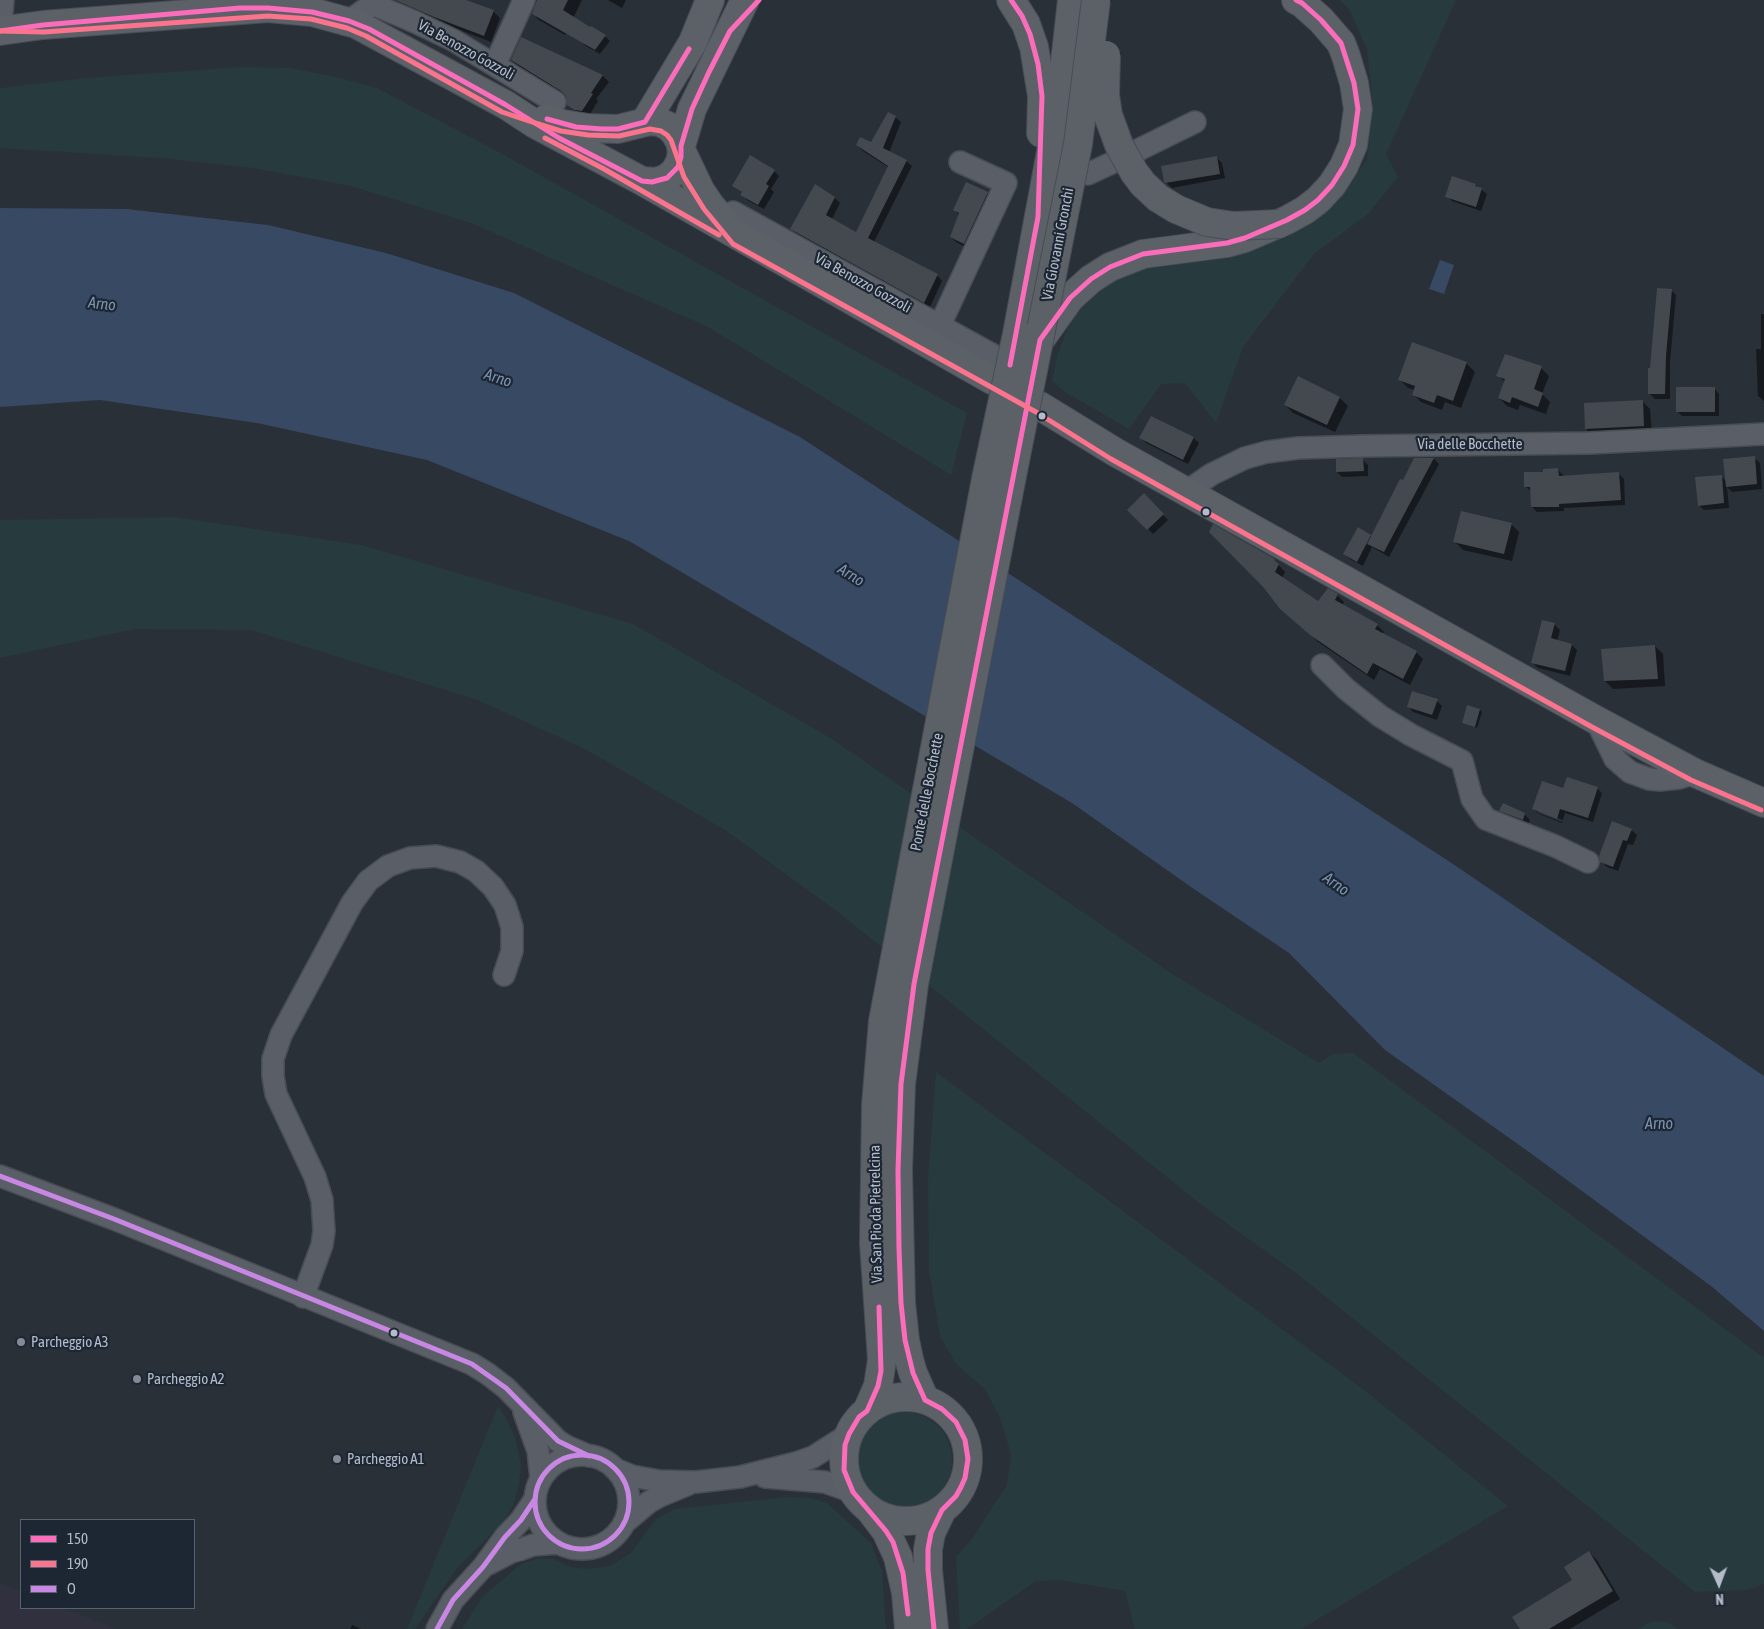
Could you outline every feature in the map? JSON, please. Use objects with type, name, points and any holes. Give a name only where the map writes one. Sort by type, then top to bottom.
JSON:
[{"type":"main road","points":[[693,42],[710,0]]},
{"type":"main road","points":[[728,0],[693,42],[640,124],[626,134],[620,147],[621,160],[624,166],[637,179],[657,182],[671,175],[680,162],[681,149],[692,109],[745,0]]},
{"type":"main road","points":[[730,30],[759,0]]},
{"type":"main road","points":[[1011,0],[1022,16],[1030,34],[1040,79],[1042,96],[1038,217]]},
{"type":"main road","name":"Via Giovanni Gronchi","points":[[998,482],[1017,334],[1061,98],[1072,0]]},
{"type":"main road","name":"Via Giovanni Gronchi","points":[[998,482],[1040,340],[1078,144],[1096,0]]},
{"type":"main road","points":[[1105,0],[1107,41],[1106,108],[1113,131],[1134,172],[1158,198],[1176,209],[1207,222],[1234,226],[1279,224]]},
{"type":"main road","points":[[1040,340],[1070,298],[1091,279],[1110,267],[1143,254],[1246,238],[1279,224],[1305,210],[1332,185],[1349,156],[1353,145],[1358,109],[1354,83],[1341,43],[1321,20],[1296,0]]},
{"type":"main road","points":[[0,31],[42,25],[268,8],[312,12],[349,21],[369,29],[506,105],[535,124],[637,179],[735,224],[993,368]]},
{"type":"main road","points":[[0,23],[42,25]]},
{"type":"main road","points":[[506,105],[576,127],[618,129],[655,121],[668,126],[675,133],[692,174],[710,205],[735,224]]},
{"type":"main road","points":[[1040,406],[1115,452],[1596,720],[1695,773],[1764,803]]},
{"type":"main road","name":"Ponte delle Bocchette","points":[[888,1105],[879,1053],[892,973],[945,699],[998,482]]},
{"type":"main road","name":"Via San Pio da Pietrelcina","points":[[888,1105],[898,1170],[901,1303],[909,1359],[925,1400]]},
{"type":"main road","name":"Via San Pio da Pietrelcina","points":[[867,1411],[878,1386],[882,1360],[874,1243],[888,1105]]},
{"type":"main road","points":[[909,1629],[906,1593],[898,1557],[886,1530],[861,1501],[846,1476],[843,1458],[849,1434],[860,1417],[875,1404],[904,1397],[925,1400],[942,1409],[956,1422],[965,1440],[967,1450],[967,1469],[961,1487],[956,1496],[942,1510],[931,1533],[928,1549],[928,1570],[934,1629]]},
{"type":"main road","points":[[861,1501],[887,1519],[906,1522],[925,1518],[942,1510]]},
{"type":"street","points":[[0,23],[2,0]]},
{"type":"street","points":[[494,65],[524,0]]},
{"type":"street","name":"Via Benozzo Gozzoli","points":[[349,21],[367,8],[375,5],[453,40],[555,102]]},
{"type":"street","points":[[1088,174],[1195,122]]},
{"type":"street","points":[[940,325],[1006,183],[960,162]]},
{"type":"street","name":"Via Benozzo Gozzoli","points":[[735,224],[940,325],[993,368]]},
{"type":"street","name":"Via delle Bocchette","points":[[1187,491],[1218,470],[1246,458],[1267,452],[1298,448],[1590,443],[1764,434]]},
{"type":"street","points":[[1322,665],[1346,690],[1380,716],[1411,735],[1462,761],[1472,799],[1486,819],[1555,846],[1588,862]]},
{"type":"street","points":[[303,1297],[322,1245],[324,1231],[322,1200],[315,1177],[276,1094],[273,1076],[274,1059],[280,1035],[352,903],[368,881],[388,866],[410,858],[436,856],[460,862],[476,871],[493,887],[505,904],[512,927],[512,951],[504,975]]},
{"type":"street","points":[[0,1176],[114,1219],[472,1364],[506,1388],[558,1441],[589,1456]]},
{"type":"street","points":[[523,1407],[538,1451],[541,1479]]},
{"type":"street","points":[[437,1629],[453,1600],[521,1520],[535,1499],[541,1479],[552,1466],[563,1459],[589,1456],[599,1458],[615,1469],[632,1476],[646,1479],[696,1482],[740,1476],[796,1463],[813,1456],[849,1434]]},
{"type":"street","points":[[535,1499],[536,1509],[543,1529],[559,1543],[569,1547],[591,1548],[601,1545],[618,1532],[624,1523],[629,1509],[629,1494],[624,1481],[615,1469]]},
{"type":"street","points":[[740,1476],[810,1480],[832,1484],[861,1501]]},
{"type":"street","points":[[624,1523],[641,1508],[660,1496],[696,1482]]},
{"type":"street","points":[[483,1567],[511,1552],[533,1546],[559,1543]]},
{"type":"shaded area","points":[[0,1583],[20,1591],[20,1609],[66,1609],[118,1629],[0,1629]]},
{"type":"green space","points":[[1340,0],[1456,0],[1386,154],[1398,177],[1368,214],[1314,254],[1243,347],[1216,423],[1185,383],[1161,384],[1129,429],[1065,392],[1052,381],[1057,356],[1071,320],[1097,287],[1137,267],[1298,229],[1340,199],[1367,159],[1373,105],[1367,49],[1349,9]]},
{"type":"green space","points":[[242,67],[290,68],[336,77],[377,88],[495,150],[967,413],[951,475],[708,327],[471,223],[351,186],[253,168],[161,158],[0,148],[0,88],[86,78]]},
{"type":"green space","points":[[175,517],[361,545],[633,624],[832,739],[1174,975],[1319,1063],[1333,1054],[1353,1053],[1764,1358],[1764,1584],[1747,1590],[1695,1592],[1296,1273],[1204,1207],[838,912],[725,830],[583,748],[475,699],[251,630],[135,629],[0,658],[0,520]]},
{"type":"green space","points":[[936,1072],[1368,1393],[1508,1506],[1301,1629],[1135,1629],[1125,1591],[1059,1580],[1036,1581],[967,1629],[960,1629],[956,1557],[971,1540],[1007,1485],[1011,1454],[1000,1418],[985,1389],[957,1365],[940,1336],[929,1270],[928,1179]]},
{"type":"green space","points":[[498,1406],[515,1437],[521,1465],[519,1485],[513,1506],[500,1526],[457,1568],[415,1629],[407,1629]]},
{"type":"green space","points":[[904,1412],[922,1415],[938,1426],[949,1442],[952,1460],[949,1478],[938,1494],[922,1505],[904,1508],[886,1505],[870,1494],[859,1478],[856,1460],[859,1442],[870,1426],[886,1415]]},
{"type":"green space","points":[[788,1497],[810,1498],[827,1503],[871,1543],[882,1571],[886,1629],[462,1629],[482,1597],[521,1564],[539,1558],[554,1559],[569,1567],[588,1569],[610,1566],[631,1553],[656,1519],[675,1509]]},
{"type":"green space","points":[[1650,1622],[1669,1623],[1678,1629],[1638,1629]]},
{"type":"water","name":"Arno","points":[[0,208],[126,209],[268,225],[386,253],[514,293],[800,437],[1456,866],[1764,1076],[1764,1331],[1711,1286],[1529,1152],[1385,1050],[1289,953],[1072,803],[629,541],[427,460],[257,423],[100,400],[0,407]]},
{"type":"water","points":[[1440,260],[1454,265],[1444,294],[1429,289]]},
{"type":"building","points":[[395,0],[466,0],[494,10],[484,36]]},
{"type":"building","points":[[537,0],[568,0],[563,10],[606,35],[595,50],[532,14]]},
{"type":"building","points":[[521,37],[603,75],[582,111],[575,110],[567,105],[566,96],[561,91],[511,60]]},
{"type":"building","points":[[888,112],[896,116],[883,148],[907,160],[868,238],[938,274],[924,303],[790,229],[815,184],[835,197],[826,215],[856,232],[888,166],[856,145],[860,137],[871,142]]},
{"type":"building","points":[[750,155],[775,170],[766,184],[769,186],[758,205],[740,195],[742,192],[732,186]]},
{"type":"building","points":[[1217,156],[1220,174],[1164,182],[1161,166]]},
{"type":"building","points":[[1452,176],[1482,188],[1476,207],[1445,197]]},
{"type":"building","points":[[966,182],[988,192],[964,244],[950,237],[959,213],[953,210]]},
{"type":"building","points":[[1657,288],[1672,289],[1666,356],[1665,394],[1648,394],[1648,368],[1650,368]]},
{"type":"building","points":[[1412,342],[1467,362],[1453,401],[1437,395],[1434,403],[1412,395],[1415,386],[1398,380]]},
{"type":"building","points":[[1505,354],[1542,366],[1534,389],[1543,393],[1538,407],[1512,397],[1510,403],[1498,398],[1505,379],[1496,376]]},
{"type":"building","points":[[1298,376],[1340,397],[1327,425],[1284,405]]},
{"type":"building","points":[[1676,387],[1715,387],[1715,412],[1676,412]]},
{"type":"building","points":[[1643,400],[1644,426],[1585,429],[1584,403]]},
{"type":"building","points":[[1151,416],[1194,437],[1183,460],[1139,438]]},
{"type":"building","points":[[1755,456],[1757,484],[1726,487],[1723,459]]},
{"type":"building","points":[[1363,458],[1364,471],[1336,472],[1336,459]]},
{"type":"building","points":[[1414,458],[1434,458],[1384,552],[1367,544],[1400,479],[1403,480]]},
{"type":"building","points":[[1558,468],[1559,476],[1619,472],[1621,500],[1559,504],[1559,507],[1531,507],[1530,487],[1524,487],[1524,472],[1543,472],[1543,469]]},
{"type":"building","points":[[1722,475],[1724,503],[1698,506],[1695,477]]},
{"type":"building","points":[[1144,493],[1164,514],[1147,530],[1127,510]]},
{"type":"building","points":[[1461,511],[1512,523],[1504,554],[1453,542]]},
{"type":"building","points":[[1213,524],[1275,559],[1279,564],[1275,572],[1318,601],[1328,588],[1338,594],[1335,600],[1378,624],[1375,629],[1417,651],[1403,679],[1373,663],[1367,674],[1310,635],[1280,609],[1264,588],[1209,532]]},
{"type":"building","points":[[1358,527],[1371,535],[1357,562],[1343,554]]},
{"type":"building","points":[[1542,620],[1555,623],[1551,638],[1572,644],[1565,671],[1531,663]]},
{"type":"building","points":[[1655,645],[1658,679],[1604,681],[1601,649]]},
{"type":"building","points":[[1412,691],[1438,699],[1432,715],[1407,707]]},
{"type":"building","points":[[1467,705],[1480,709],[1475,727],[1462,723]]},
{"type":"building","points":[[1567,777],[1598,787],[1588,818],[1560,809],[1557,819],[1532,809],[1542,781],[1563,788]]},
{"type":"building","points":[[1503,803],[1525,813],[1523,820],[1499,811]]},
{"type":"building","points":[[1612,821],[1632,829],[1627,841],[1623,840],[1613,867],[1600,862],[1599,856]]},
{"type":"building","points":[[1589,1551],[1613,1591],[1549,1629],[1520,1629],[1512,1617],[1572,1580],[1564,1567]]},
{"type":"transit line","name":"150","points":[[0,31],[43,25],[240,8],[268,8],[312,12],[349,21],[369,29],[506,105],[559,138],[642,181],[652,182],[667,178],[678,167],[681,157],[681,146],[692,109],[709,72],[730,31],[759,0]]},
{"type":"transit line","name":"150","points":[[1010,365],[1038,217],[1042,96],[1038,64],[1030,34],[1022,16],[1011,0]]},
{"type":"transit line","name":"150","points":[[934,1629],[928,1570],[928,1549],[931,1533],[942,1510],[956,1496],[961,1487],[965,1478],[968,1459],[965,1440],[956,1422],[942,1409],[925,1400],[913,1373],[905,1340],[901,1303],[899,1248],[898,1170],[901,1084],[914,984],[1040,340],[1070,298],[1091,279],[1110,267],[1143,254],[1227,243],[1245,238],[1305,210],[1332,185],[1344,166],[1353,145],[1358,109],[1354,83],[1341,43],[1321,20],[1296,0]]},
{"type":"transit line","name":"190","points":[[0,31],[44,32],[268,16],[311,19],[347,28],[366,36],[502,112],[535,123],[561,131],[588,135],[619,136],[650,129],[661,131],[671,140],[684,177],[704,209],[733,244],[1036,412],[1111,459],[1592,727],[1691,780],[1761,810]]},
{"type":"transit line","name":"150","points":[[547,119],[576,127],[602,129],[618,129],[645,122],[689,49]]},
{"type":"transit line","name":"190","points":[[545,138],[604,169],[719,235]]},
{"type":"transit line","name":"O","points":[[0,1176],[114,1219],[472,1364],[506,1388],[558,1441],[589,1456]]},
{"type":"transit line","name":"150","points":[[879,1307],[881,1371],[878,1386],[867,1411],[859,1417],[849,1434],[845,1445],[844,1470],[853,1492],[893,1542],[903,1573],[908,1614]]},
{"type":"transit line","name":"O","points":[[582,1455],[600,1459],[615,1469],[625,1484],[629,1502],[625,1520],[615,1535],[600,1545],[582,1549],[564,1545],[549,1535],[539,1520],[535,1502],[539,1484],[549,1469],[564,1459],[582,1455]]},
{"type":"transit line","name":"O","points":[[437,1629],[453,1600],[483,1567],[505,1537],[521,1520],[535,1499]]},
{"type":"place","name":"Parcheggio A3","points":[[21,1342]]},
{"type":"place","name":"Parcheggio A2","points":[[137,1379]]},
{"type":"place","name":"Parcheggio A1","points":[[337,1459]]}]
